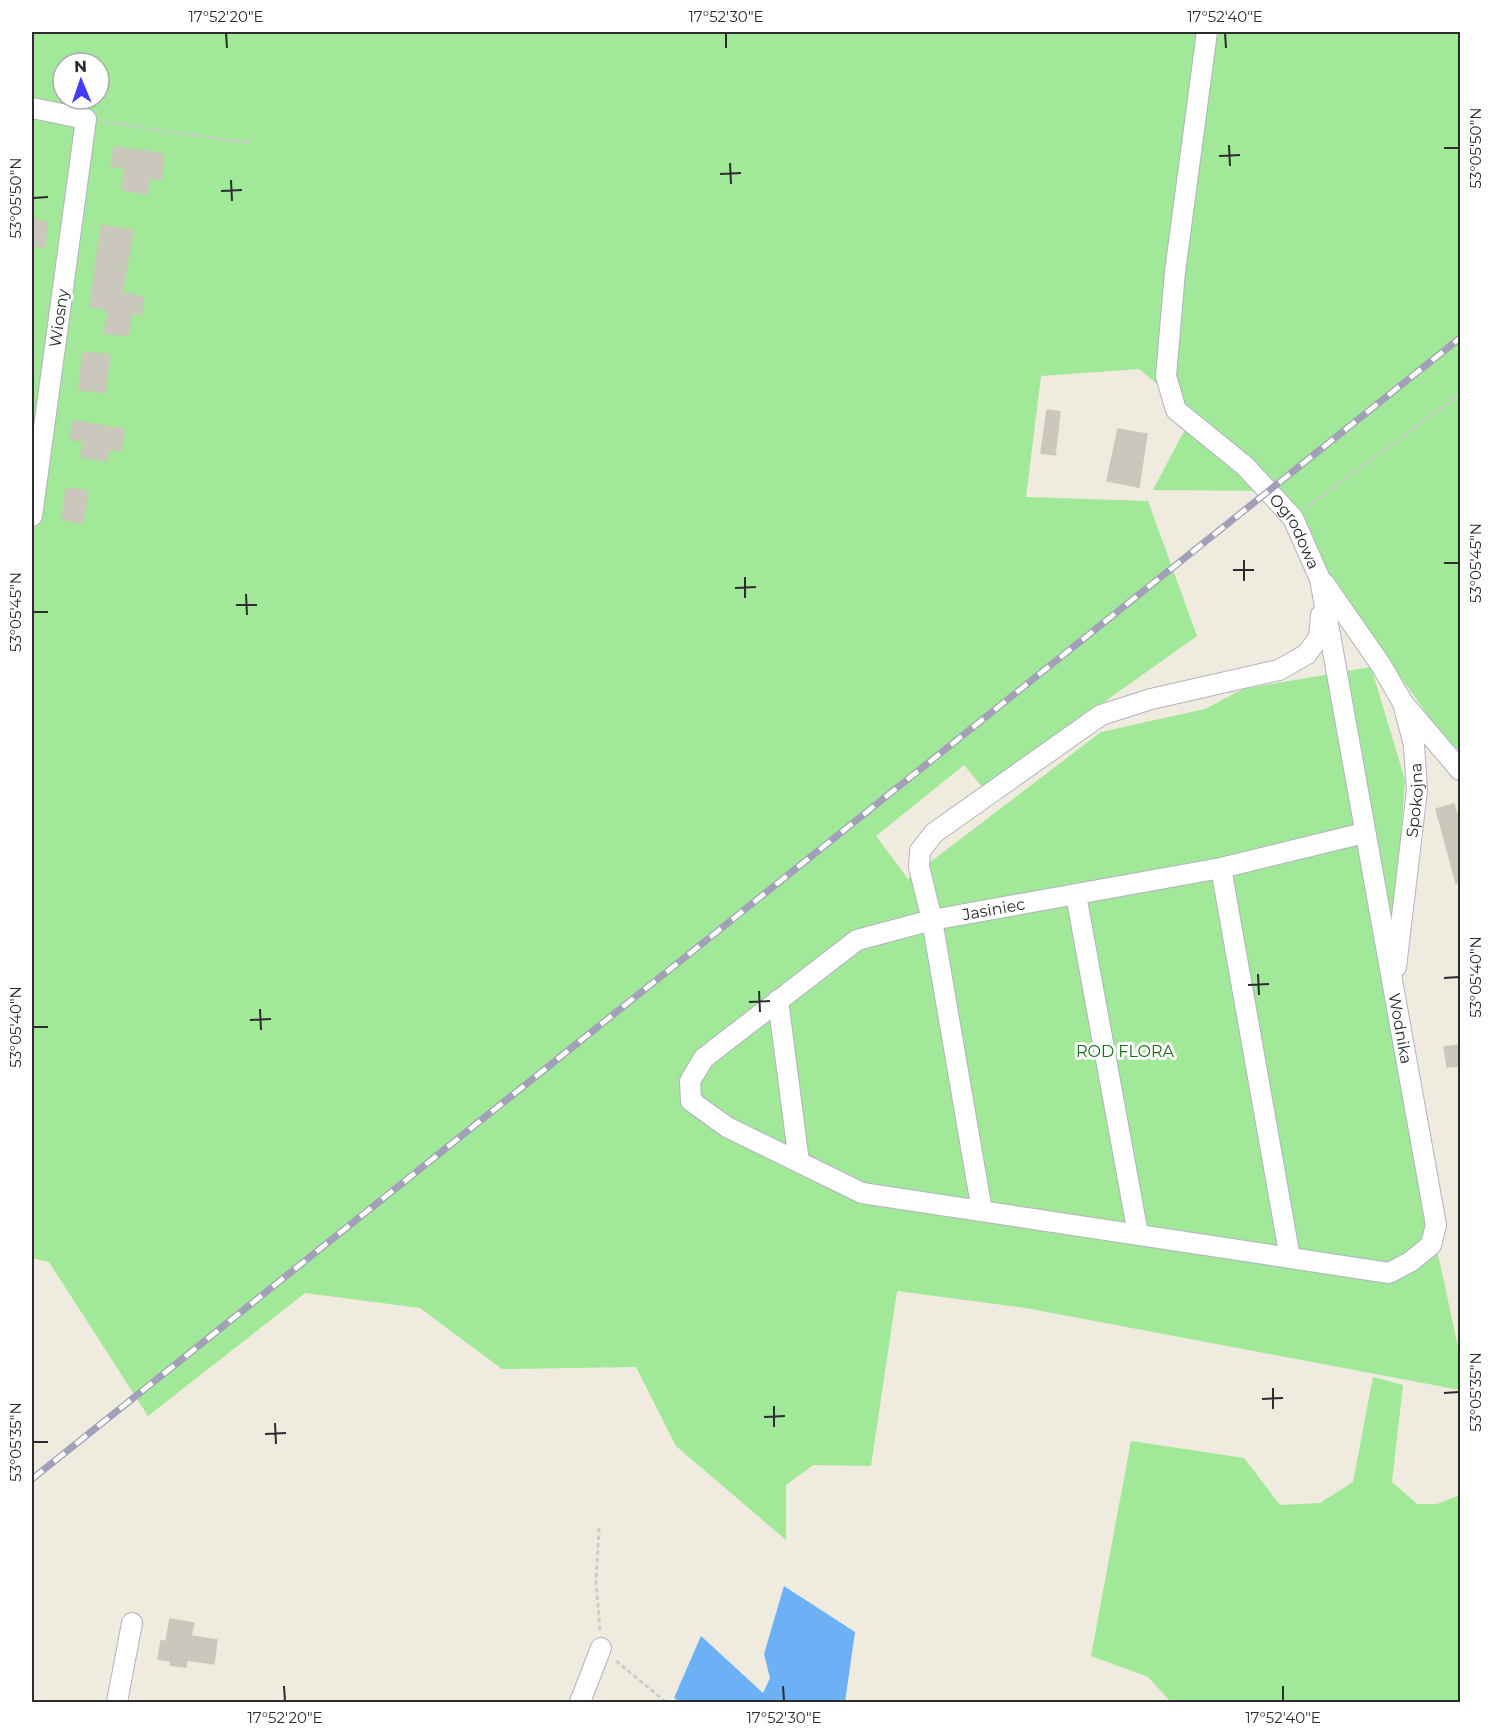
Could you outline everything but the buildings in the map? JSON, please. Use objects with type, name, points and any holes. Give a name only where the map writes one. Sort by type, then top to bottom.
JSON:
[{"type":"street","name":"Ogrodowa","points":[[1207,32],[1175,272],[1166,376],[1176,410],[1245,466],[1293,518],[1320,579],[1364,833]]},
{"type":"street","points":[[32,108],[86,119]]},
{"type":"street","name":"Wiosny","points":[[32,516],[86,119]]},
{"type":"street","points":[[1320,579],[1381,665],[1403,703]]},
{"type":"street","points":[[982,1211],[932,920],[919,867],[920,851],[933,833],[1101,715],[1151,699],[1279,670],[1307,654],[1319,638],[1320,579]]},
{"type":"street","name":"Spokojna","points":[[1403,703],[1461,770]]},
{"type":"street","name":"Spokojna","points":[[1394,984],[1417,790],[1414,745],[1403,703]]},
{"type":"street","name":"Jasiniec","points":[[799,1162],[727,1127],[691,1101],[690,1081],[704,1058],[857,940],[932,920],[1221,868],[1364,833]]},
{"type":"street","name":"Wodnika","points":[[1290,1258],[1389,1273],[1410,1262],[1431,1245],[1436,1225],[1394,984],[1364,833]]},
{"type":"street","points":[[778,1000],[799,1162],[862,1193],[1290,1258],[1221,868]]},
{"type":"street","points":[[1076,895],[1138,1234]]},
{"type":"street","points":[[117,1702],[132,1623]]},
{"type":"street","points":[[580,1702],[601,1648]]},
{"type":"path","points":[[86,119],[249,143]]},
{"type":"path","points":[[1293,518],[1461,394]]},
{"type":"path","points":[[599,1528],[596,1581],[601,1648],[666,1702]]},
{"type":"green space","name":"ROD FLORA","points":[[32,32],[1460,32],[1460,751],[1446,740],[1342,596],[1284,491],[1153,490],[1193,414],[1139,369],[1041,376],[1026,497],[1148,501],[1197,636],[983,788],[964,765],[876,836],[908,879],[1101,732],[1205,709],[1243,689],[1371,667],[1405,780],[1390,990],[1431,1222],[1460,1356],[1460,1390],[1026,1308],[897,1291],[871,1466],[813,1465],[786,1485],[786,1540],[676,1446],[636,1367],[502,1369],[420,1308],[305,1293],[148,1416],[49,1262],[32,1258]]},
{"type":"green space","points":[[1373,1377],[1403,1385],[1392,1482],[1417,1504],[1437,1504],[1460,1495],[1460,1702],[1171,1702],[1148,1677],[1091,1656],[1131,1441],[1244,1458],[1280,1505],[1320,1503],[1353,1482]]},
{"type":"water","points":[[784,1586],[855,1632],[845,1702],[681,1702],[674,1698],[701,1636],[763,1693],[770,1678],[764,1654]]},
{"type":"railway","points":[[32,1479],[1460,338]]}]
